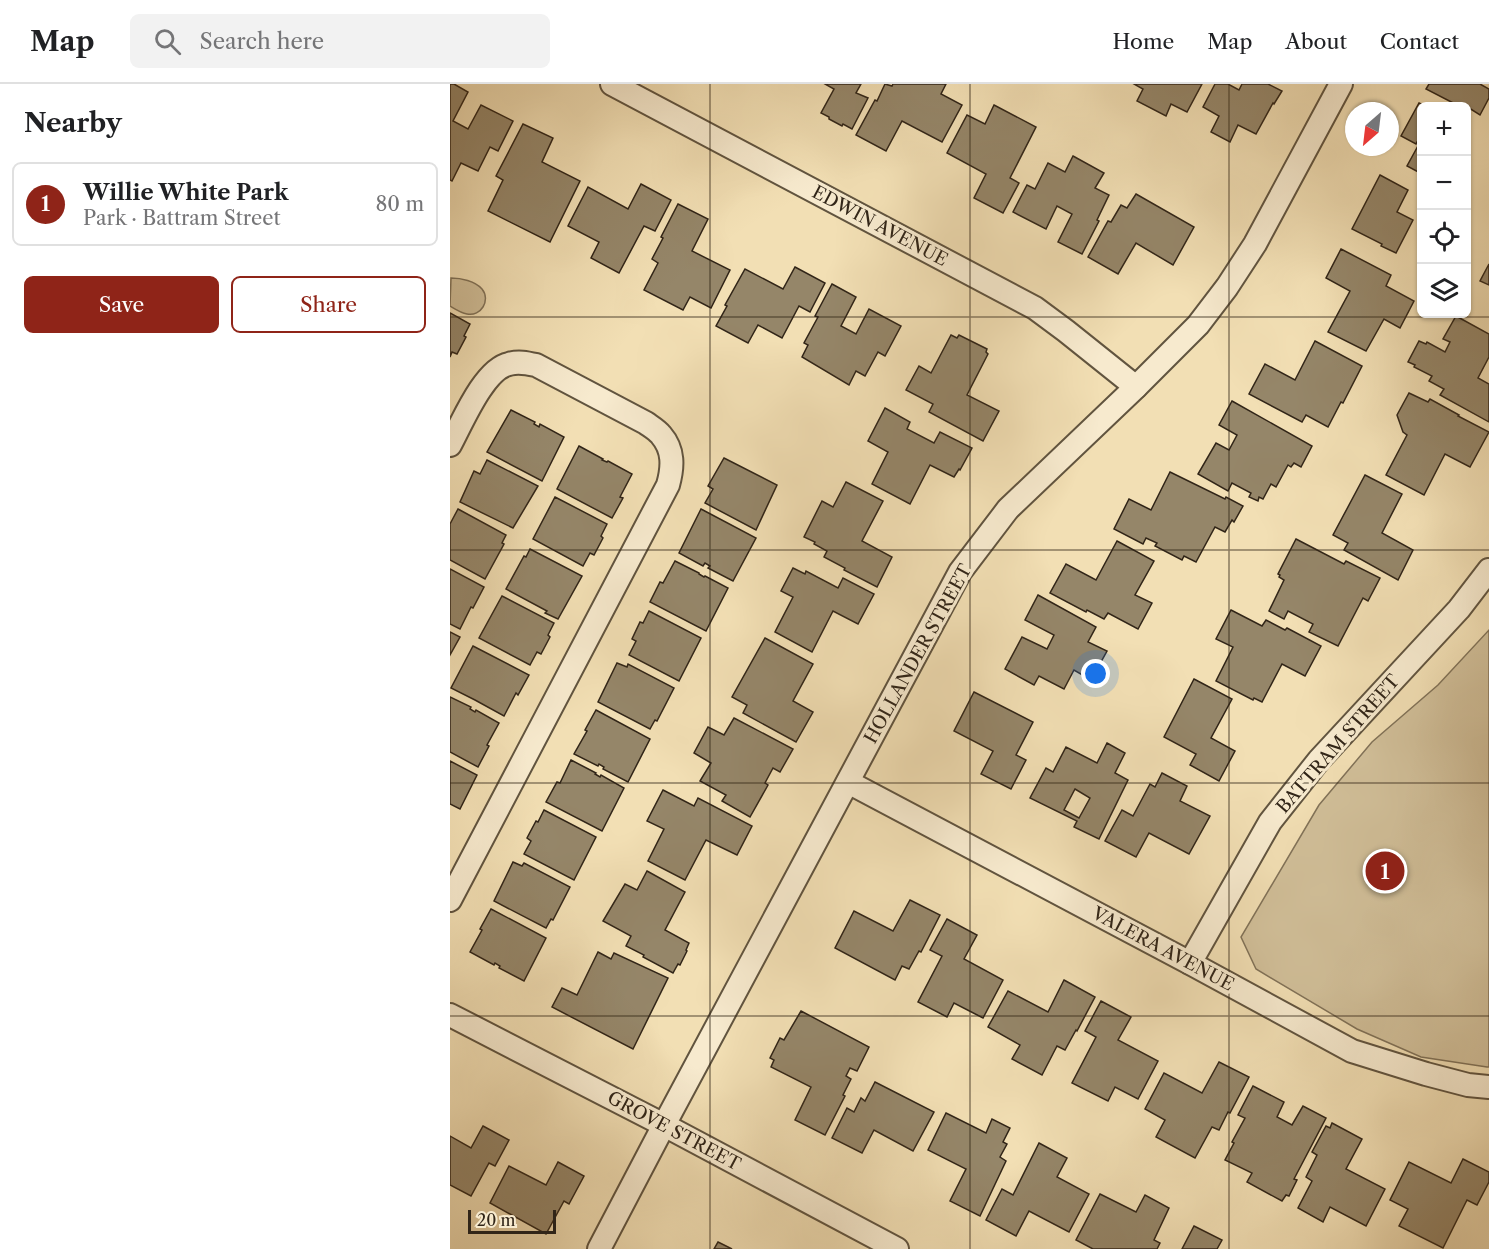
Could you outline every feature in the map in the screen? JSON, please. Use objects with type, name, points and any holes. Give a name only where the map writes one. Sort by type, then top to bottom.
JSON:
[{"type":"street","name":"EDWIN AVENUE","points":[[612,84],[1035,308],[1136,387]]},
{"type":"street","name":"HOLLANDER STREET","points":[[599,1249],[960,572],[1008,509],[1198,325],[1227,287],[1255,244],[1341,84]]},
{"type":"street","points":[[450,445],[481,387],[494,372],[507,364],[521,362],[536,365],[646,423],[661,435],[671,452],[672,469],[668,485],[450,900]]},
{"type":"street","name":"BATTRAM STREET","points":[[1191,963],[1270,822],[1319,760],[1459,609],[1489,570]]},
{"type":"street","name":"VALERA AVENUE","points":[[848,782],[1191,963],[1352,1052],[1447,1080],[1489,1087]]},
{"type":"street","name":"GROVE STREET","points":[[450,1015],[897,1249]]},
{"type":"shaded area","points":[[451,278],[468,280],[485,293],[485,303],[477,313],[467,314],[450,306]]},
{"type":"shaded area","points":[[1489,630],[1489,1067],[1487,1067],[1421,1057],[1357,1029],[1256,969],[1241,937],[1319,805],[1372,742],[1438,685]]},
{"type":"building","points":[[450,84],[468,92],[453,121],[468,129],[481,105],[513,121],[498,151],[490,147],[478,171],[461,163],[452,181],[450,180]]},
{"type":"building","points":[[825,84],[861,84],[856,93],[868,98],[852,129],[843,124],[842,126],[821,113],[834,89]]},
{"type":"building","points":[[885,84],[892,86],[893,84],[946,84],[941,94],[962,105],[942,142],[902,121],[886,151],[856,135]]},
{"type":"building","points":[[1134,84],[1202,84],[1187,112],[1171,104],[1166,116],[1137,101],[1143,89]]},
{"type":"building","points":[[1215,84],[1228,84],[1239,90],[1242,84],[1268,84],[1282,91],[1256,134],[1238,125],[1230,142],[1211,132],[1219,116],[1203,107]]},
{"type":"building","points":[[1429,84],[1480,84],[1489,89],[1489,98],[1480,115],[1471,109],[1471,102],[1451,102],[1426,89]]},
{"type":"building","points":[[994,105],[1036,127],[1010,178],[1019,183],[1003,213],[974,198],[986,174],[947,153],[967,115],[985,124]]},
{"type":"building","points":[[1417,107],[1416,144],[1401,136]]},
{"type":"building","points":[[523,124],[553,138],[542,162],[580,181],[550,242],[488,211],[503,180],[496,176]]},
{"type":"building","points":[[1417,148],[1417,171],[1407,166]]},
{"type":"building","points":[[1073,156],[1104,173],[1095,188],[1109,195],[1082,254],[1058,242],[1072,214],[1057,206],[1046,229],[1013,212],[1027,185],[1035,189],[1048,163],[1065,172]]},
{"type":"building","points":[[1380,175],[1408,190],[1397,212],[1413,220],[1396,253],[1352,229]]},
{"type":"building","points":[[641,184],[671,200],[655,231],[644,226],[619,273],[591,258],[599,242],[568,226],[588,187],[628,209]]},
{"type":"building","points":[[1136,194],[1194,227],[1173,265],[1136,243],[1118,274],[1088,257],[1108,221],[1111,222],[1121,205],[1127,208]]},
{"type":"building","points":[[678,204],[708,219],[692,251],[730,270],[711,308],[690,297],[683,310],[644,290],[658,263],[652,259]]},
{"type":"building","points":[[1341,249],[1391,275],[1386,286],[1414,301],[1400,328],[1384,319],[1366,351],[1328,332],[1350,291],[1326,278]]},
{"type":"building","points":[[1489,264],[1489,285],[1480,281]]},
{"type":"building","points":[[795,267],[825,283],[810,312],[799,306],[782,338],[758,325],[748,343],[716,326],[745,269],[783,289]]},
{"type":"building","points":[[832,284],[856,297],[841,326],[856,334],[869,309],[901,326],[885,356],[878,352],[865,376],[856,371],[849,385],[802,357],[808,345],[804,343],[818,317],[815,316]]},
{"type":"building","points":[[450,313],[470,324],[457,354],[452,352],[450,357]]},
{"type":"building","points":[[1455,318],[1460,318],[1489,334],[1489,357],[1478,378],[1489,384],[1489,422],[1440,395],[1444,389],[1429,381],[1432,376],[1408,362],[1419,341],[1426,344],[1427,342],[1445,352],[1450,342],[1443,339]]},
{"type":"building","points":[[951,335],[957,338],[959,335],[987,349],[988,354],[967,395],[999,411],[983,441],[929,412],[933,404],[906,390],[919,366],[931,373]]},
{"type":"building","points":[[1315,341],[1362,366],[1328,427],[1306,415],[1302,422],[1249,394],[1265,364],[1295,380]]},
{"type":"building","points":[[1409,393],[1428,402],[1430,399],[1489,432],[1470,467],[1445,454],[1424,495],[1386,475],[1407,435],[1403,432],[1397,415]]},
{"type":"building","points":[[1232,401],[1312,446],[1301,467],[1294,463],[1291,467],[1288,465],[1276,487],[1271,484],[1263,499],[1259,497],[1258,501],[1249,497],[1251,493],[1232,483],[1228,491],[1198,474],[1216,443],[1229,450],[1237,435],[1219,425]]},
{"type":"building","points":[[885,408],[910,422],[907,429],[934,443],[940,432],[972,448],[954,477],[930,465],[910,504],[872,484],[888,452],[868,441]]},
{"type":"building","points":[[511,410],[535,422],[534,424],[539,427],[540,424],[564,437],[542,481],[487,452]]},
{"type":"building","points":[[579,446],[632,474],[612,518],[557,489]]},
{"type":"building","points":[[724,458],[777,485],[756,530],[705,503],[713,489],[708,486]]},
{"type":"building","points":[[487,460],[538,486],[513,528],[460,502],[474,471],[480,474]]},
{"type":"building","points":[[1170,472],[1243,506],[1225,532],[1215,527],[1196,562],[1184,556],[1182,560],[1155,546],[1157,543],[1146,538],[1143,544],[1114,529],[1129,499],[1151,510]]},
{"type":"building","points":[[1365,475],[1402,494],[1382,533],[1413,550],[1398,580],[1344,550],[1348,543],[1333,535]]},
{"type":"building","points":[[846,482],[883,501],[862,541],[892,557],[877,587],[824,557],[827,551],[804,537],[822,501],[833,507]]},
{"type":"building","points":[[555,497],[607,524],[594,555],[590,553],[583,566],[533,539]]},
{"type":"building","points":[[458,509],[506,535],[502,543],[504,544],[485,579],[450,560],[450,524]]},
{"type":"building","points":[[701,509],[756,538],[733,581],[708,568],[710,566],[705,563],[703,566],[679,553]]},
{"type":"building","points":[[1296,539],[1344,564],[1346,561],[1380,578],[1368,601],[1363,598],[1338,646],[1309,632],[1313,624],[1288,611],[1284,619],[1269,611],[1284,580],[1278,574]]},
{"type":"building","points":[[1117,541],[1154,561],[1135,595],[1152,603],[1138,629],[1108,613],[1104,619],[1087,610],[1086,612],[1050,593],[1066,564],[1096,580]]},
{"type":"building","points":[[530,549],[582,576],[558,619],[506,589]]},
{"type":"building","points":[[675,561],[728,588],[706,631],[650,602],[660,582],[663,583]]},
{"type":"building","points":[[793,568],[805,574],[806,571],[838,588],[843,578],[874,594],[858,624],[833,611],[812,652],[775,632],[793,597],[781,591]]},
{"type":"building","points":[[450,569],[484,587],[460,629],[450,624]]},
{"type":"building","points":[[1038,595],[1096,627],[1088,642],[1107,651],[1091,680],[1074,670],[1064,689],[1039,676],[1034,685],[1005,669],[1022,637],[1047,649],[1054,635],[1025,620]]},
{"type":"building","points":[[502,596],[554,623],[541,654],[537,652],[530,665],[479,638]]},
{"type":"building","points":[[1231,610],[1262,626],[1266,620],[1285,630],[1287,628],[1321,646],[1305,676],[1282,664],[1262,702],[1254,698],[1253,700],[1216,681],[1233,647],[1216,639]]},
{"type":"building","points":[[649,611],[701,638],[679,681],[629,655],[636,641],[632,639],[640,622],[643,623]]},
{"type":"building","points":[[450,632],[460,637],[450,655]]},
{"type":"building","points":[[765,638],[813,664],[793,701],[813,712],[796,742],[743,713],[747,705],[732,697]]},
{"type":"building","points":[[473,646],[529,675],[504,716],[451,688]]},
{"type":"building","points":[[617,663],[627,667],[628,664],[674,688],[657,721],[655,720],[650,729],[598,702]]},
{"type":"building","points":[[1194,679],[1232,699],[1211,738],[1235,751],[1219,781],[1190,765],[1196,754],[1164,737]]},
{"type":"building","points":[[974,692],[1033,722],[1016,755],[1026,760],[1011,789],[981,774],[993,751],[954,731]]},
{"type":"building","points":[[450,697],[499,723],[478,767],[450,752]]},
{"type":"building","points":[[596,710],[650,739],[628,782],[603,769],[604,767],[599,764],[598,766],[574,754]]},
{"type":"building","points":[[734,718],[793,749],[780,772],[773,768],[765,783],[768,785],[750,817],[722,801],[726,795],[700,781],[711,763],[694,753],[708,727],[724,735]]},
{"type":"building","points":[[1107,743],[1125,753],[1115,773],[1128,780],[1099,839],[1074,827],[1077,821],[1030,798],[1046,768],[1053,772],[1066,747],[1097,763]],"holes":[[[1075,789],[1090,798],[1079,818],[1064,810]]]},
{"type":"building","points":[[571,760],[624,788],[602,831],[546,802],[557,782],[560,783]]},
{"type":"building","points":[[450,761],[477,775],[460,809],[450,804]]},
{"type":"building","points":[[1162,773],[1187,786],[1180,801],[1210,816],[1189,854],[1149,833],[1136,857],[1105,841],[1122,810],[1133,816],[1150,784],[1155,787]]},
{"type":"building","points":[[663,790],[694,806],[698,798],[752,826],[737,855],[706,840],[685,880],[648,861],[664,829],[647,821]]},
{"type":"building","points":[[544,810],[596,837],[574,880],[524,854],[531,841],[527,838]]},
{"type":"building","points":[[513,862],[522,866],[524,863],[570,887],[553,920],[551,919],[546,928],[494,901]]},
{"type":"building","points":[[647,871],[685,892],[665,930],[689,943],[680,965],[678,964],[673,973],[626,946],[631,936],[603,921],[625,884],[637,890]]},
{"type":"building","points":[[910,900],[940,915],[921,952],[919,951],[909,969],[902,966],[895,980],[835,948],[854,911],[893,931]]},
{"type":"building","points":[[491,909],[546,938],[524,981],[499,968],[500,966],[495,963],[494,965],[470,952]]},
{"type":"building","points":[[947,919],[977,935],[964,959],[1003,980],[983,1018],[954,1003],[947,1017],[918,1002],[942,956],[930,950]]},
{"type":"building","points":[[598,952],[611,959],[614,953],[668,978],[633,1049],[552,1007],[562,988],[577,995]]},
{"type":"building","points":[[1064,980],[1095,997],[1065,1050],[1057,1046],[1042,1075],[1012,1059],[1020,1045],[988,1027],[1008,991],[1048,1012]]},
{"type":"building","points":[[1101,1001],[1131,1017],[1118,1040],[1158,1061],[1138,1099],[1115,1087],[1108,1101],[1072,1083],[1096,1037],[1085,1031]]},
{"type":"building","points":[[801,1011],[869,1047],[857,1071],[850,1068],[846,1076],[851,1079],[843,1095],[845,1096],[825,1135],[795,1120],[811,1087],[771,1067],[774,1060],[770,1058],[780,1038],[784,1040]]},
{"type":"building","points":[[1219,1062],[1249,1077],[1219,1130],[1212,1127],[1195,1158],[1156,1137],[1165,1120],[1145,1109],[1164,1073],[1202,1093]]},
{"type":"building","points":[[875,1082],[934,1112],[913,1151],[874,1130],[862,1153],[832,1138],[847,1108],[854,1112],[861,1098],[865,1101]]},
{"type":"building","points":[[1253,1086],[1284,1102],[1277,1117],[1292,1125],[1303,1106],[1326,1118],[1294,1179],[1297,1180],[1289,1196],[1286,1195],[1282,1201],[1247,1182],[1252,1173],[1225,1160],[1245,1118],[1238,1115]]},
{"type":"building","points":[[946,1113],[986,1133],[992,1119],[1010,1128],[1003,1142],[1007,1144],[1000,1157],[1006,1161],[980,1216],[950,1201],[966,1169],[928,1150]]},
{"type":"building","points":[[1332,1123],[1362,1139],[1346,1169],[1385,1189],[1366,1226],[1330,1207],[1323,1222],[1298,1208],[1312,1181],[1306,1177],[1317,1155],[1312,1152],[1326,1126],[1330,1128]]},
{"type":"building","points":[[483,1126],[509,1140],[495,1166],[489,1163],[471,1196],[450,1185],[450,1136],[471,1148]]},
{"type":"building","points":[[1039,1143],[1067,1158],[1057,1177],[1089,1194],[1069,1232],[1029,1211],[1016,1236],[986,1220],[1002,1189],[1013,1195]]},
{"type":"building","points":[[1463,1159],[1489,1172],[1489,1182],[1477,1205],[1467,1200],[1443,1248],[1399,1226],[1408,1209],[1390,1200],[1409,1162],[1451,1183]]},
{"type":"building","points":[[558,1162],[584,1176],[569,1204],[564,1201],[546,1234],[490,1203],[509,1166],[546,1185]]},
{"type":"building","points":[[1100,1194],[1136,1212],[1145,1195],[1169,1208],[1154,1240],[1160,1243],[1157,1249],[1093,1249],[1076,1240]]},
{"type":"building","points":[[1194,1226],[1222,1240],[1217,1249],[1182,1249]]},
{"type":"building","points":[[718,1242],[732,1249],[714,1249]]},
{"type":"place","name":"Willie White Park","points":[[1385,871]]}]
